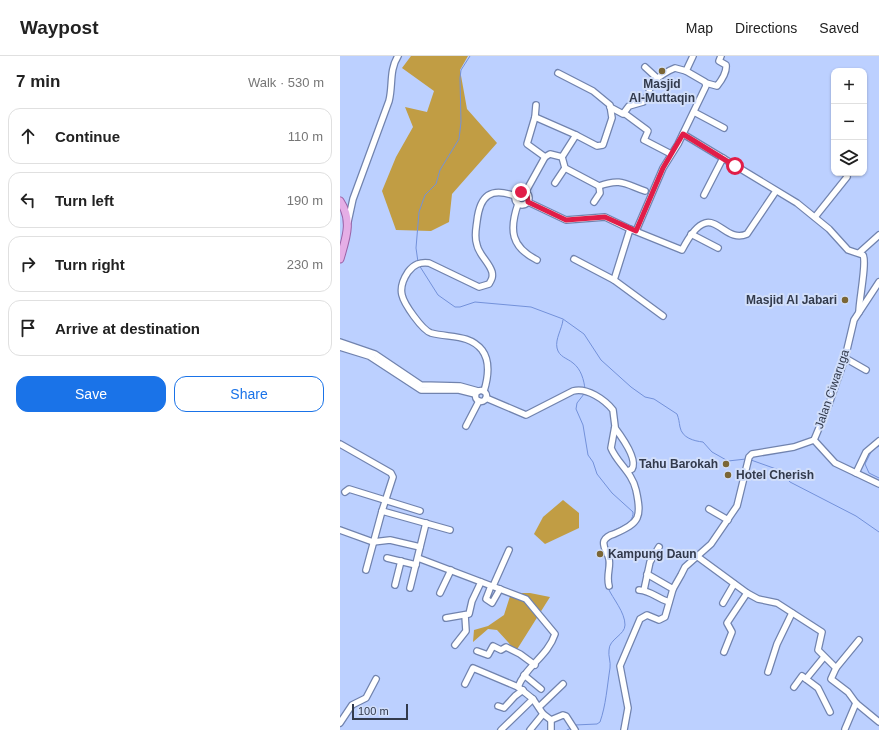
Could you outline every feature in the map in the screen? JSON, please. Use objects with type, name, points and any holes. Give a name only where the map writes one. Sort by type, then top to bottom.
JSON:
[{"type":"main road","points":[[340,201],[345,208],[348,222],[340,259]]},
{"type":"street","points":[[348,222],[355,193],[389,101],[392,90],[392,68],[398,56]]},
{"type":"street","points":[[686,71],[693,56]]},
{"type":"street","points":[[624,113],[629,106],[643,102],[648,94],[650,84],[657,78],[675,68],[686,71],[706,83],[717,86],[727,68],[726,65],[719,60],[720,56]]},
{"type":"street","points":[[645,67],[657,78]]},
{"type":"street","points":[[535,116],[598,146],[603,145],[612,118],[610,107],[606,100],[558,73]]},
{"type":"street","points":[[636,231],[654,188],[694,112],[706,83]]},
{"type":"street","points":[[536,105],[535,116],[526,144],[545,157]]},
{"type":"street","points":[[610,107],[621,114],[624,113],[643,125],[648,131],[644,140],[671,154]]},
{"type":"street","points":[[694,112],[724,128]]},
{"type":"street","points":[[683,134],[797,203],[815,217],[848,250],[859,253],[865,259],[866,264],[861,284],[858,312]]},
{"type":"street","points":[[576,135],[562,157],[565,168],[599,186],[612,182],[619,182],[645,191]]},
{"type":"street","points":[[525,193],[545,157],[550,154],[562,157]]},
{"type":"street","points":[[704,195],[723,158]]},
{"type":"street","points":[[555,183],[565,168]]},
{"type":"street","points":[[815,217],[848,177]]},
{"type":"street","points":[[594,202],[600,193],[599,186]]},
{"type":"street","points":[[528,202],[566,220],[605,217],[682,250],[691,234],[697,227],[709,223],[715,224],[737,236],[742,237],[748,234],[776,191]]},
{"type":"street","points":[[479,401],[476,398],[488,366],[483,351],[475,342],[469,339],[429,332],[416,319],[401,294],[403,279],[410,270],[423,262],[430,263],[479,287],[489,284],[492,278],[492,271],[476,244],[475,234],[478,212],[482,201],[488,194],[504,192],[515,196]]},
{"type":"street","points":[[515,196],[521,192],[525,193]]},
{"type":"street","points":[[525,193],[528,196],[528,202]]},
{"type":"street","points":[[515,196],[515,200],[518,204],[524,205],[528,202]]},
{"type":"street","points":[[518,204],[513,218],[513,235],[523,251],[537,260]]},
{"type":"street","points":[[614,280],[630,229]]},
{"type":"street","points":[[691,234],[718,248]]},
{"type":"street","points":[[859,253],[879,235]]},
{"type":"street","points":[[574,259],[614,280],[663,316]]},
{"type":"street","name":"Jalan Ciwaruga","points":[[624,730],[628,708],[626,690],[620,672],[623,658],[640,619],[647,615],[663,620],[673,589],[685,567],[711,544],[736,506],[749,460],[755,452],[794,447],[814,440],[829,404],[845,358],[850,333],[858,312],[879,282]]},
{"type":"street","points":[[340,342],[371,352],[423,390],[459,390],[479,392],[486,398],[526,415],[573,391],[584,390],[594,395],[611,408],[614,413],[615,428],[611,448],[628,471],[636,490],[639,513],[637,520],[630,527],[611,535],[604,541],[604,546],[609,559],[606,576],[608,586]]},
{"type":"street","points":[[340,347],[369,356],[403,376]]},
{"type":"street","points":[[845,358],[866,370]]},
{"type":"street","points":[[466,426],[479,401],[483,401],[486,398]]},
{"type":"street","points":[[615,428],[625,441],[634,464],[632,469],[628,471]]},
{"type":"street","points":[[814,440],[836,463],[879,484]]},
{"type":"street","points":[[856,473],[866,452],[879,441]]},
{"type":"street","points":[[340,444],[392,474],[393,479],[382,511],[366,570]]},
{"type":"street","points":[[344,492],[349,489],[420,511]]},
{"type":"street","points":[[709,509],[728,520]]},
{"type":"street","points":[[382,511],[450,530]]},
{"type":"street","points":[[410,588],[426,523]]},
{"type":"street","points":[[340,530],[373,542],[390,540],[420,547]]},
{"type":"street","points":[[659,547],[650,562],[641,590],[651,593],[658,599],[669,602]]},
{"type":"street","points":[[500,590],[492,603],[486,599],[508,550]]},
{"type":"street","points":[[698,557],[747,593],[758,599],[777,603],[822,632],[818,650],[836,668]]},
{"type":"street","points":[[387,558],[416,565]]},
{"type":"street","points":[[418,558],[526,599],[555,634],[535,665],[524,675],[520,689],[513,698],[505,707],[502,708],[498,706]]},
{"type":"street","points":[[395,585],[401,561]]},
{"type":"street","points":[[440,593],[451,570]]},
{"type":"street","points":[[647,574],[673,589]]},
{"type":"street","points":[[446,618],[470,614],[472,601],[481,582]]},
{"type":"street","points":[[723,603],[734,584]]},
{"type":"street","points":[[724,652],[732,632],[727,623],[747,593]]},
{"type":"street","points":[[768,672],[777,644],[792,612]]},
{"type":"street","points":[[455,645],[466,631],[465,616]]},
{"type":"street","points":[[859,640],[836,668],[831,679],[848,692],[856,703],[879,722]]},
{"type":"street","points":[[477,651],[488,655],[494,646],[501,650],[507,648],[520,654],[535,665]]},
{"type":"street","points":[[806,679],[824,657]]},
{"type":"street","points":[[465,684],[473,668],[520,689],[533,699],[543,714],[551,720]]},
{"type":"street","points":[[524,675],[541,689]]},
{"type":"street","points":[[794,687],[802,676],[818,688],[830,712]]},
{"type":"street","points":[[340,723],[352,705],[366,698],[376,679]]},
{"type":"street","points":[[539,707],[563,684]]},
{"type":"street","points":[[501,730],[533,699]]},
{"type":"street","points":[[845,729],[856,703]]},
{"type":"street","points":[[530,730],[532,725],[543,714]]},
{"type":"street","points":[[551,720],[566,716],[575,730]]},
{"type":"street","points":[[551,720],[551,730]]},
{"type":"shaded area","points":[[411,56],[468,56],[460,70],[467,109],[497,143],[452,194],[449,222],[431,231],[396,230],[382,191],[396,157],[413,127],[405,107],[427,112],[434,91],[402,68]]},
{"type":"shaded area","points":[[563,500],[579,513],[579,528],[545,544],[534,534],[543,517]]},
{"type":"shaded area","points":[[511,593],[530,593],[550,597],[516,651],[497,630],[488,629],[473,642],[474,630],[488,626],[504,615]]},
{"type":"waterway","points":[[418,262],[416,248],[419,212],[425,195],[436,184],[440,170],[459,139],[461,122],[461,70],[470,56]]},
{"type":"waterway","points":[[419,265],[438,295],[455,307],[460,307],[475,302],[531,307],[563,319],[584,334],[601,360],[631,387],[645,397],[654,399],[677,414],[683,434],[692,440],[703,442],[712,452],[728,461],[746,459]]},
{"type":"waterway","points":[[563,320],[557,341],[557,348],[561,355],[578,368],[583,378],[585,389]]},
{"type":"waterway","points":[[584,394],[577,403],[576,409],[583,425],[588,455],[593,462],[597,474],[612,493],[633,512],[633,516],[628,523],[607,534]]},
{"type":"waterway","points":[[875,448],[879,446]]},
{"type":"waterway","points":[[872,450],[865,464],[869,473],[879,478]]},
{"type":"waterway","points":[[751,460],[779,470],[790,482],[856,516],[879,532]]},
{"type":"waterway","points":[[606,557],[606,582]]},
{"type":"waterway","points":[[575,725],[597,724],[600,722],[605,702],[610,668],[610,646],[622,632],[625,625],[623,615],[608,588]]},
{"type":"waterway","points":[[567,730],[571,728]]},
{"type":"place","name":"Masjid Al-Muttaqin","points":[[662,71]]},
{"type":"place","name":"Masjid Al Jabari","points":[[845,300]]},
{"type":"place","name":"Tahu Barokah","points":[[726,464]]},
{"type":"place","name":"Hotel Cherish","points":[[728,475]]},
{"type":"place","name":"Kampung Daun","points":[[600,554]]},
{"type":"route","points":[[521,192],[527,194],[529,199],[528,202],[538,205],[563,219],[571,220],[605,217],[636,231],[663,168],[683,134],[735,166]]}]
